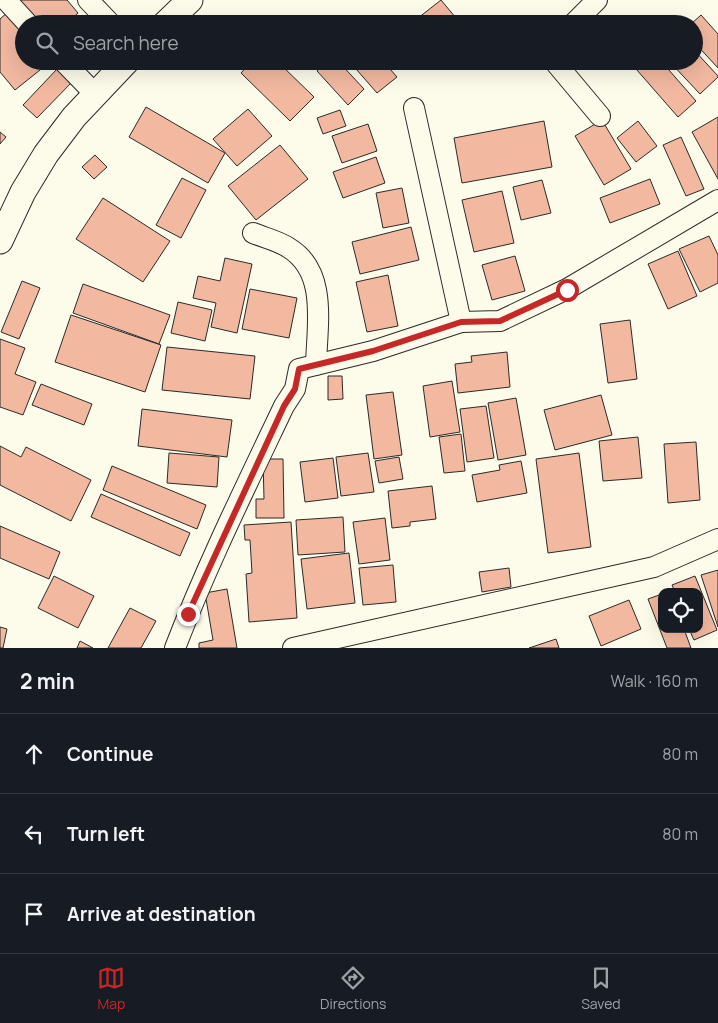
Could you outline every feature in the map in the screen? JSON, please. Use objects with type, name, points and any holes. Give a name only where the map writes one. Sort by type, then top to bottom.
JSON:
[{"type":"street","points":[[6,0],[20,15]]},
{"type":"street","points":[[88,0],[102,15]]},
{"type":"street","points":[[174,15],[190,0]]},
{"type":"street","points":[[582,15],[598,0]]},
{"type":"street","points":[[72,70],[96,95]]},
{"type":"street","points":[[0,242],[24,192],[46,154],[74,117],[119,70]]},
{"type":"street","points":[[562,70],[600,116]]},
{"type":"street","points":[[414,108],[461,322]]},
{"type":"street","points":[[175,648],[227,527],[284,406],[295,389],[299,369],[373,351],[461,322],[500,321],[525,311],[567,290],[718,200]]},
{"type":"street","points":[[254,233],[289,248],[308,264],[314,279],[318,299],[316,364]]},
{"type":"street","points":[[293,648],[654,567],[718,539]]},
{"type":"building","points":[[16,0],[67,0],[78,13],[76,15],[29,15]]},
{"type":"building","points":[[441,0],[454,15],[422,15]]},
{"type":"building","points":[[9,11],[15,18],[15,70],[40,70],[15,90],[0,72],[0,19]]},
{"type":"building","points":[[703,17],[718,34],[718,68],[703,52]]},
{"type":"building","points":[[703,60],[718,77],[700,94],[677,70],[703,70]]},
{"type":"building","points":[[56,70],[60,70],[72,82],[37,118],[23,105]]},
{"type":"building","points":[[244,70],[286,70],[314,97],[290,121],[241,73]]},
{"type":"building","points":[[346,70],[364,89],[348,105],[317,71]]},
{"type":"building","points":[[357,70],[391,70],[397,77],[377,93]]},
{"type":"building","points":[[637,70],[669,70],[696,101],[678,117]]},
{"type":"building","points":[[146,107],[225,153],[208,183],[129,137]]},
{"type":"building","points":[[248,109],[272,136],[237,166],[213,139]]},
{"type":"building","points":[[340,110],[346,126],[323,134],[317,118]]},
{"type":"building","points":[[718,117],[718,179],[692,132]]},
{"type":"building","points":[[602,120],[631,169],[604,185],[575,136]]},
{"type":"building","points":[[544,121],[552,167],[462,183],[454,138]]},
{"type":"building","points":[[638,121],[657,146],[636,162],[617,138]]},
{"type":"building","points":[[368,124],[377,151],[342,163],[332,136]]},
{"type":"building","points":[[0,132],[6,137],[0,144]]},
{"type":"building","points":[[681,137],[704,189],[686,196],[663,145]]},
{"type":"building","points":[[280,145],[308,179],[256,220],[228,186]]},
{"type":"building","points":[[95,155],[107,167],[94,179],[82,167]]},
{"type":"building","points":[[376,157],[385,183],[343,198],[333,172]]},
{"type":"building","points":[[182,178],[206,190],[181,238],[156,225]]},
{"type":"building","points":[[650,179],[660,204],[610,223],[600,198]]},
{"type":"building","points":[[542,180],[551,213],[521,220],[513,187]]},
{"type":"building","points":[[402,188],[409,223],[383,228],[376,193]]},
{"type":"building","points":[[502,191],[514,243],[474,252],[462,200]]},
{"type":"building","points":[[103,198],[170,241],[143,282],[76,239]]},
{"type":"building","points":[[411,227],[419,260],[360,274],[352,242]]},
{"type":"building","points":[[709,236],[718,255],[718,283],[700,292],[679,249]]},
{"type":"building","points":[[678,251],[697,296],[668,309],[648,264]]},
{"type":"building","points":[[515,256],[525,291],[492,300],[482,265]]},
{"type":"building","points":[[225,258],[252,264],[237,333],[211,327],[216,303],[193,298],[198,276],[220,281]]},
{"type":"building","points":[[388,275],[398,326],[367,332],[356,282]]},
{"type":"building","points":[[22,281],[40,288],[19,339],[1,332]]},
{"type":"building","points":[[83,284],[170,315],[159,344],[73,313]]},
{"type":"building","points":[[250,289],[297,298],[289,338],[242,329]]},
{"type":"building","points":[[178,302],[212,310],[205,341],[171,333]]},
{"type":"building","points":[[71,315],[161,345],[145,392],[55,362]]},
{"type":"building","points":[[630,320],[637,379],[608,383],[600,324]]},
{"type":"building","points":[[0,339],[25,348],[15,374],[36,382],[23,415],[0,407]]},
{"type":"building","points":[[167,347],[255,356],[250,399],[162,390]]},
{"type":"building","points":[[507,352],[510,387],[458,393],[455,364],[472,362],[471,356]]},
{"type":"building","points":[[328,376],[342,376],[343,399],[328,400]]},
{"type":"building","points":[[452,381],[460,432],[430,437],[423,386]]},
{"type":"building","points":[[41,384],[92,404],[84,425],[32,405]]},
{"type":"building","points":[[393,392],[402,455],[374,459],[366,395]]},
{"type":"building","points":[[601,395],[612,435],[555,450],[544,410]]},
{"type":"building","points":[[516,398],[526,455],[498,460],[488,403]]},
{"type":"building","points":[[486,406],[494,458],[467,462],[460,409]]},
{"type":"building","points":[[142,409],[232,420],[227,457],[138,446]]},
{"type":"building","points":[[461,434],[465,471],[444,473],[439,437]]},
{"type":"building","points":[[638,437],[642,478],[603,481],[599,441]]},
{"type":"building","points":[[696,442],[700,500],[668,503],[664,444]]},
{"type":"building","points":[[0,446],[21,457],[26,447],[91,480],[71,521],[0,485]]},
{"type":"building","points":[[169,453],[219,457],[217,487],[167,483]]},
{"type":"building","points":[[368,453],[374,492],[341,496],[336,457]]},
{"type":"building","points":[[579,453],[591,547],[548,553],[536,459]]},
{"type":"building","points":[[399,457],[403,479],[379,483],[375,461]]},
{"type":"building","points":[[333,458],[338,498],[305,502],[300,462]]},
{"type":"building","points":[[263,459],[283,459],[284,518],[256,518],[256,499],[264,499]]},
{"type":"building","points":[[521,461],[527,493],[477,502],[472,475],[500,470],[499,465]]},
{"type":"building","points":[[112,466],[206,505],[197,529],[103,490]]},
{"type":"building","points":[[432,486],[436,519],[410,522],[410,526],[392,528],[388,491]]},
{"type":"building","points":[[101,494],[190,533],[180,556],[91,517]]},
{"type":"building","points":[[343,517],[345,552],[298,555],[296,520]]},
{"type":"building","points":[[385,518],[390,560],[359,564],[353,522]]},
{"type":"building","points":[[291,522],[297,618],[249,622],[246,574],[252,573],[250,540],[245,540],[244,525]]},
{"type":"building","points":[[0,526],[60,552],[49,579],[0,558]]},
{"type":"building","points":[[349,553],[355,603],[307,609],[301,559]]},
{"type":"building","points":[[393,565],[396,602],[363,605],[359,568]]},
{"type":"building","points":[[509,568],[511,587],[482,592],[479,572]]},
{"type":"building","points":[[718,570],[718,627],[701,575]]},
{"type":"building","points":[[54,576],[94,596],[78,628],[38,608]]},
{"type":"building","points":[[695,576],[700,588],[673,588],[672,585]]},
{"type":"building","points":[[227,589],[237,648],[199,648],[199,643],[213,640],[205,593]]},
{"type":"building","points":[[658,595],[658,625],[648,599]]},
{"type":"building","points":[[703,596],[717,630],[694,640],[691,633],[703,633]]},
{"type":"building","points":[[629,600],[641,629],[601,646],[589,616]]},
{"type":"building","points":[[130,608],[156,621],[141,648],[108,648]]},
{"type":"building","points":[[0,627],[7,629],[3,648],[0,648]]},
{"type":"building","points":[[661,633],[685,633],[691,648],[667,648]]},
{"type":"building","points":[[556,639],[559,648],[529,648]]},
{"type":"building","points":[[80,641],[93,648],[77,648]]},
{"type":"route","points":[[188,614],[284,406],[295,389],[299,369],[373,351],[461,322],[500,321],[567,290]]}]
